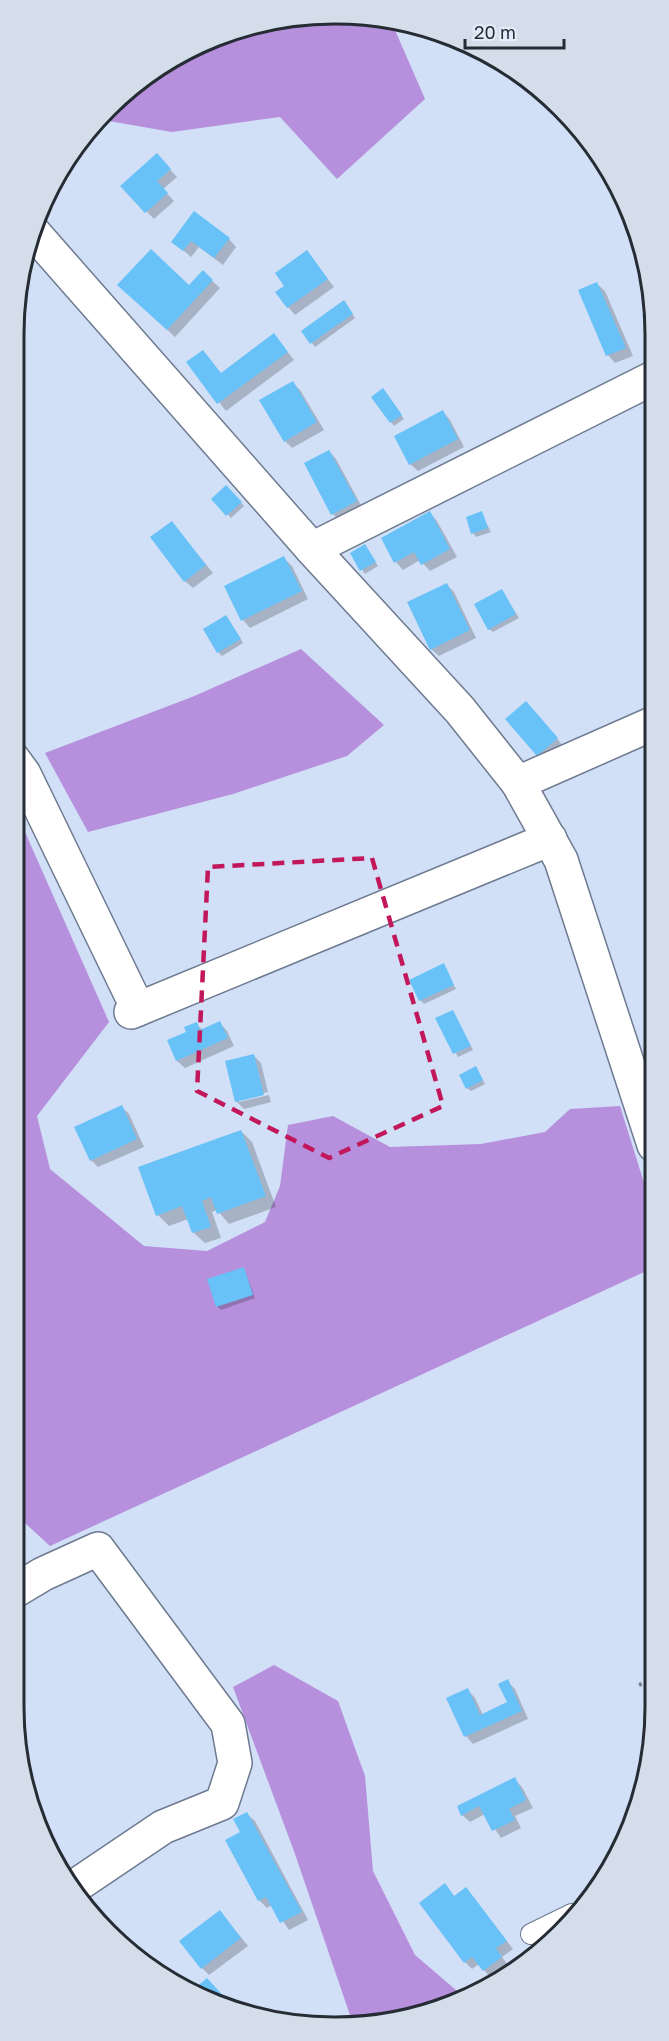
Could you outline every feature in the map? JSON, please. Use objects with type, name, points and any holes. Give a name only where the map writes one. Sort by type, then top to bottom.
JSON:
[{"type":"street","points":[[37,247],[460,710],[518,783],[561,860],[645,1117]]},
{"type":"street","points":[[312,549],[645,382]]},
{"type":"street","points":[[518,783],[645,727]]},
{"type":"street","points":[[24,774],[134,1010],[550,839]]},
{"type":"street","points":[[24,1586],[43,1574],[98,1549],[228,1724],[235,1763],[222,1803],[163,1827],[79,1884]]},
{"type":"lane","points":[[531,1934],[560,1920]]},
{"type":"path","points":[[639,1685],[645,1683]]},
{"type":"highlighted area","points":[[372,858],[443,1106],[329,1158],[197,1091],[208,867]]},
{"type":"shaded area","points":[[334,24],[395,30],[425,99],[337,179],[280,117],[172,132],[109,121],[145,88],[197,56],[235,40],[294,27]]},
{"type":"shaded area","points":[[301,649],[384,725],[347,756],[233,794],[88,832],[45,753],[192,697]]},
{"type":"shaded area","points":[[24,831],[109,1022],[37,1116],[50,1169],[144,1246],[207,1251],[265,1222],[280,1186],[288,1125],[333,1116],[390,1147],[481,1144],[545,1132],[570,1109],[620,1106],[645,1186],[645,1272],[50,1546],[24,1522]]},
{"type":"shaded area","points":[[274,1665],[338,1701],[365,1776],[373,1871],[415,1955],[457,1991],[434,2001],[395,2011],[350,2016],[295,1854],[233,1687]]},
{"type":"building","points":[[157,153],[171,169],[157,181],[168,193],[145,213],[120,186]]},
{"type":"building","points":[[194,211],[230,238],[214,258],[191,241],[183,251],[171,242]]},
{"type":"building","points":[[151,249],[189,285],[203,270],[213,280],[167,330],[117,285]]},
{"type":"building","points":[[307,250],[328,279],[287,308],[275,292],[284,286],[275,273]]},
{"type":"building","points":[[597,282],[626,348],[606,356],[578,290]]},
{"type":"building","points":[[344,300],[353,314],[310,344],[301,331]]},
{"type":"building","points":[[274,333],[288,352],[217,404],[186,362],[203,350],[221,373]]},
{"type":"building","points":[[293,381],[317,422],[284,442],[259,400]]},
{"type":"building","points":[[383,388],[402,415],[390,423],[371,397]]},
{"type":"building","points":[[443,410],[458,439],[409,465],[394,436]]},
{"type":"building","points":[[329,450],[357,501],[331,515],[304,463]]},
{"type":"building","points":[[226,485],[242,502],[226,516],[211,499]]},
{"type":"building","points":[[430,511],[450,549],[421,565],[414,552],[394,563],[381,538]]},
{"type":"building","points":[[482,511],[488,528],[471,534],[466,517]]},
{"type":"building","points":[[172,521],[206,565],[184,582],[150,537]]},
{"type":"building","points":[[365,544],[376,562],[360,571],[350,553]]},
{"type":"building","points":[[284,556],[302,591],[241,621],[224,586]]},
{"type":"building","points":[[447,583],[470,630],[430,650],[407,602]]},
{"type":"building","points":[[502,589],[516,614],[488,630],[474,604]]},
{"type":"building","points":[[226,615],[241,639],[217,653],[203,629]]},
{"type":"building","points":[[526,701],[558,738],[537,756],[505,719]]},
{"type":"building","points":[[444,963],[454,985],[419,1001],[409,980]]},
{"type":"building","points":[[453,1010],[471,1046],[453,1054],[435,1018]]},
{"type":"building","points":[[220,1021],[228,1038],[176,1061],[167,1040],[186,1032],[184,1027],[197,1022],[200,1030]]},
{"type":"building","points":[[254,1054],[264,1095],[235,1102],[225,1061]]},
{"type":"building","points":[[476,1066],[483,1080],[466,1089],[459,1075]]},
{"type":"building","points":[[122,1105],[137,1139],[90,1161],[74,1127]]},
{"type":"building","points":[[241,1130],[266,1196],[217,1214],[211,1197],[202,1201],[211,1227],[192,1233],[182,1206],[156,1216],[138,1167]]},
{"type":"building","points":[[244,1267],[253,1295],[216,1307],[207,1279]]},
{"type":"building","points":[[508,1679],[522,1711],[464,1737],[446,1698],[468,1688],[480,1715],[507,1702],[498,1684]]},
{"type":"building","points":[[515,1777],[526,1800],[509,1809],[515,1820],[492,1831],[479,1806],[461,1816],[457,1806]]},
{"type":"building","points":[[247,1812],[302,1912],[280,1923],[266,1897],[258,1901],[225,1840],[240,1832],[233,1819]]},
{"type":"building","points":[[445,1883],[454,1896],[466,1887],[507,1941],[496,1948],[502,1957],[483,1971],[472,1957],[464,1963],[419,1903]]},
{"type":"building","points":[[220,1910],[241,1938],[201,1969],[179,1941]]},
{"type":"building","points":[[207,1978],[223,1996],[216,1993],[198,1985]]}]
